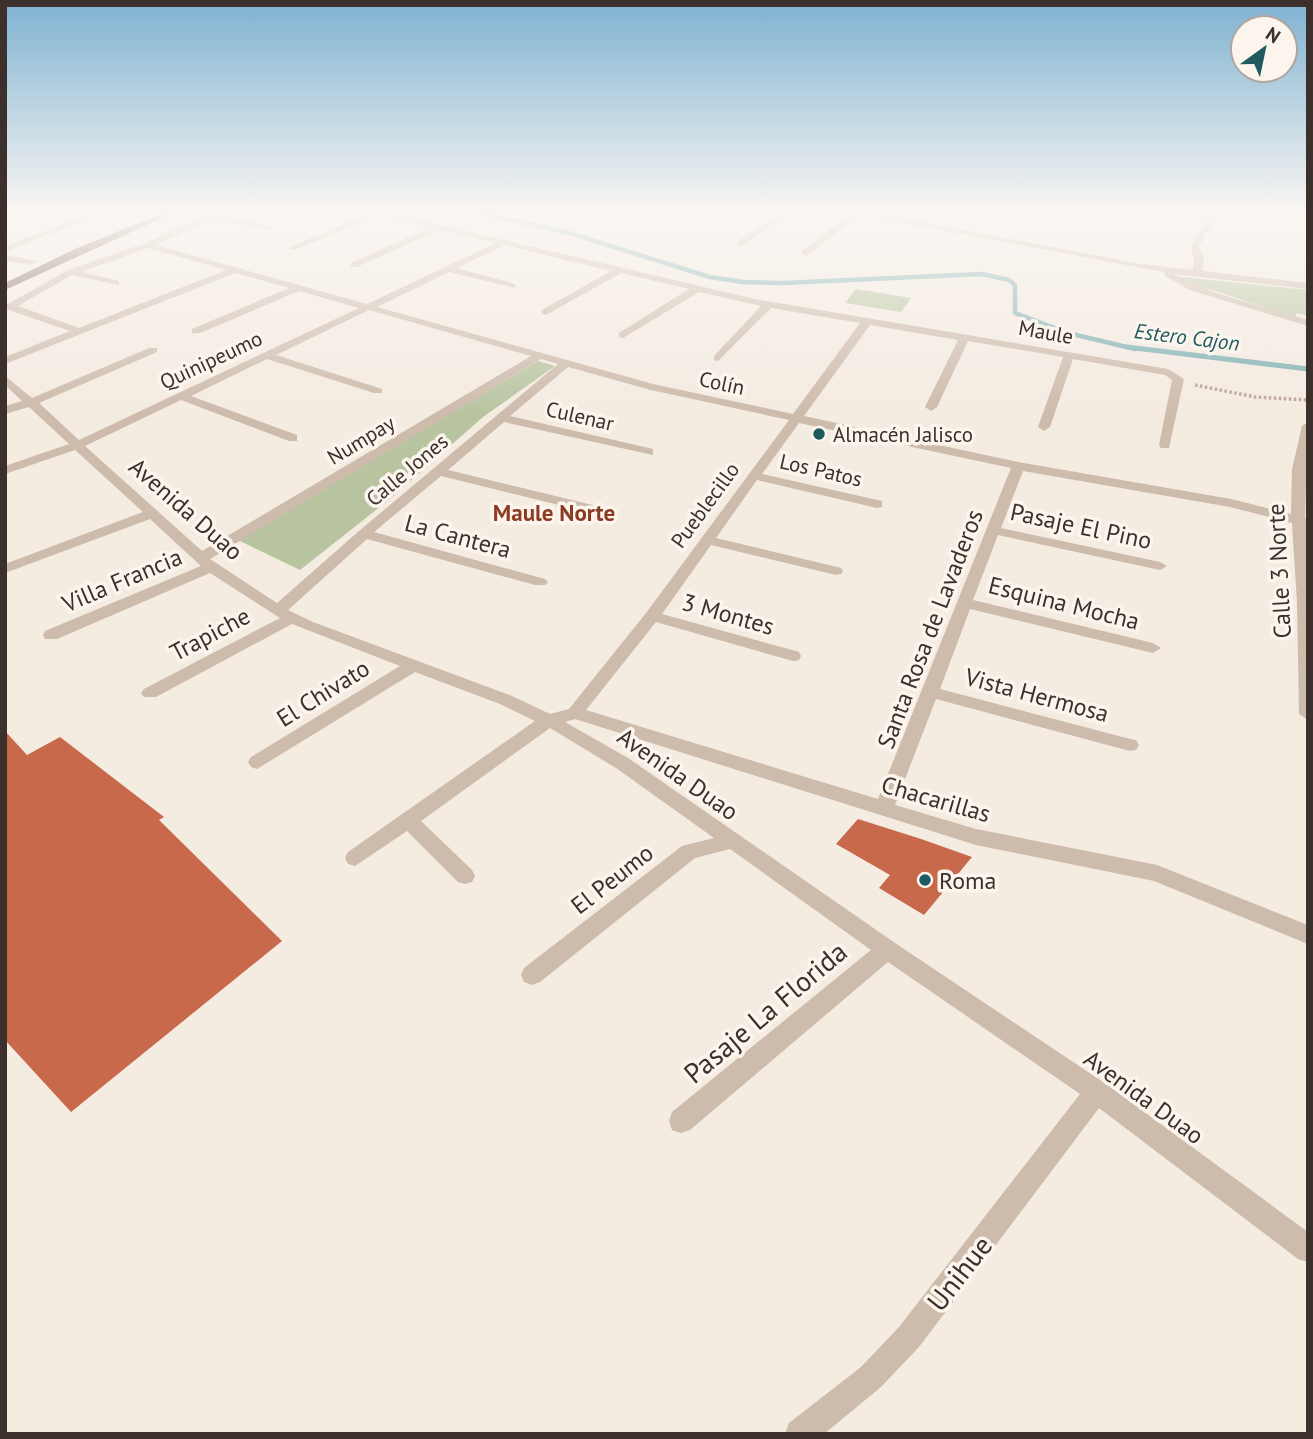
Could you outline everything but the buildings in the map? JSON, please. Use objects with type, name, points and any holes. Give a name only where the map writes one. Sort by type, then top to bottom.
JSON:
[{"type":"main road","points":[[5,287],[21,279]]},
{"type":"street","points":[[59,279],[10,307],[79,331]]},
{"type":"street","points":[[100,279],[116,283]]},
{"type":"street","points":[[5,361],[210,279]]},
{"type":"street","name":"Colín","points":[[272,279],[651,387],[1018,466],[1222,501],[1302,521]]},
{"type":"street","name":"Quinipeumo","points":[[5,470],[77,444],[427,279]]},
{"type":"street","points":[[486,279],[512,286]]},
{"type":"street","points":[[546,312],[604,279]]},
{"type":"street","name":"Maule","points":[[654,279],[769,304],[1176,376]]},
{"type":"street","points":[[1173,279],[1205,292],[1308,323]]},
{"type":"street","points":[[1245,279],[1308,286]]},
{"type":"street","points":[[196,331],[299,287]]},
{"type":"street","points":[[623,335],[696,289]]},
{"type":"street","points":[[718,358],[769,304]]},
{"type":"street","name":"Pueblecillo","points":[[575,713],[652,616],[867,321]]},
{"type":"street","points":[[931,407],[965,337]]},
{"type":"street","points":[[5,410],[32,402],[153,350]]},
{"type":"street","points":[[266,355],[378,391]]},
{"type":"street","points":[[1044,427],[1069,355]]},
{"type":"street","name":"Numpay","points":[[207,562],[539,356]]},
{"type":"street","name":"Calle Jones","points":[[285,615],[364,534],[565,364]]},
{"type":"street","points":[[1165,445],[1178,379],[1176,376]]},
{"type":"street","name":"Avenida Duao","points":[[5,379],[207,562],[285,615],[338,640],[506,699],[549,720],[622,763],[887,950],[1097,1092],[1308,1249]]},
{"type":"street","points":[[181,396],[293,438]]},
{"type":"street","name":"Culenar","points":[[502,418],[649,452]]},
{"type":"street","name":"Calle 3 Norte","points":[[1308,426],[1303,440],[1298,478],[1306,600],[1308,714]]},
{"type":"street","name":"Santa Rosa de Lavaderos","points":[[884,809],[1018,466]]},
{"type":"street","points":[[438,471],[604,512]]},
{"type":"street","name":"Los Patos","points":[[755,476],[877,504]]},
{"type":"street","points":[[5,569],[152,513]]},
{"type":"street","name":"Pasaje El Pino","points":[[992,530],[1160,566]]},
{"type":"street","name":"La Cantera","points":[[364,534],[540,582]]},
{"type":"street","points":[[708,540],[836,571]]},
{"type":"street","name":"Villa Francia","points":[[51,635],[207,562]]},
{"type":"street","name":"Esquina Mocha","points":[[964,603],[1153,648]]},
{"type":"street","name":"Trapiche","points":[[150,693],[285,615]]},
{"type":"street","name":"3 Montes","points":[[652,616],[793,656]]},
{"type":"street","name":"El Chivato","points":[[257,762],[414,665]]},
{"type":"street","name":"Vista Hermosa","points":[[931,692],[1130,746]]},
{"type":"street","points":[[355,858],[549,720],[575,713]]},
{"type":"street","name":"Chacarillas","points":[[575,713],[1005,844],[1107,861],[1157,873],[1308,935]]},
{"type":"street","points":[[409,821],[465,876]]},
{"type":"street","name":"El Peumo","points":[[532,975],[689,852],[732,841]]},
{"type":"street","name":"Pasaje La Florida","points":[[681,1121],[887,950]]},
{"type":"street","name":"Unihue","points":[[800,1434],[871,1377],[909,1337],[1097,1092]]},
{"type":"path","points":[[1176,376],[1198,386],[1255,397],[1308,400]]},
{"type":"green space","points":[[1203,279],[1308,290],[1308,316],[1297,313],[1295,317],[1181,280]]},
{"type":"green space","points":[[856,289],[911,298],[901,312],[845,303]]},
{"type":"green space","points":[[538,361],[555,366],[483,417],[390,499],[300,570],[238,540]]},
{"type":"waterway","name":"Estero Cajon","points":[[724,279],[783,283],[868,279]]},
{"type":"waterway","name":"Estero Cajon","points":[[1005,279],[1015,285],[1015,313],[1068,333],[1135,349]]},
{"type":"waterway","name":"Estero Cajon","points":[[1127,347],[1308,369]]},
{"type":"place","name":"Almacén Jalisco","points":[[819,434]]},
{"type":"place","name":"Roma","points":[[925,880]]},
{"type":"district","name":"Maule Norte","points":[[554,512]]}]
